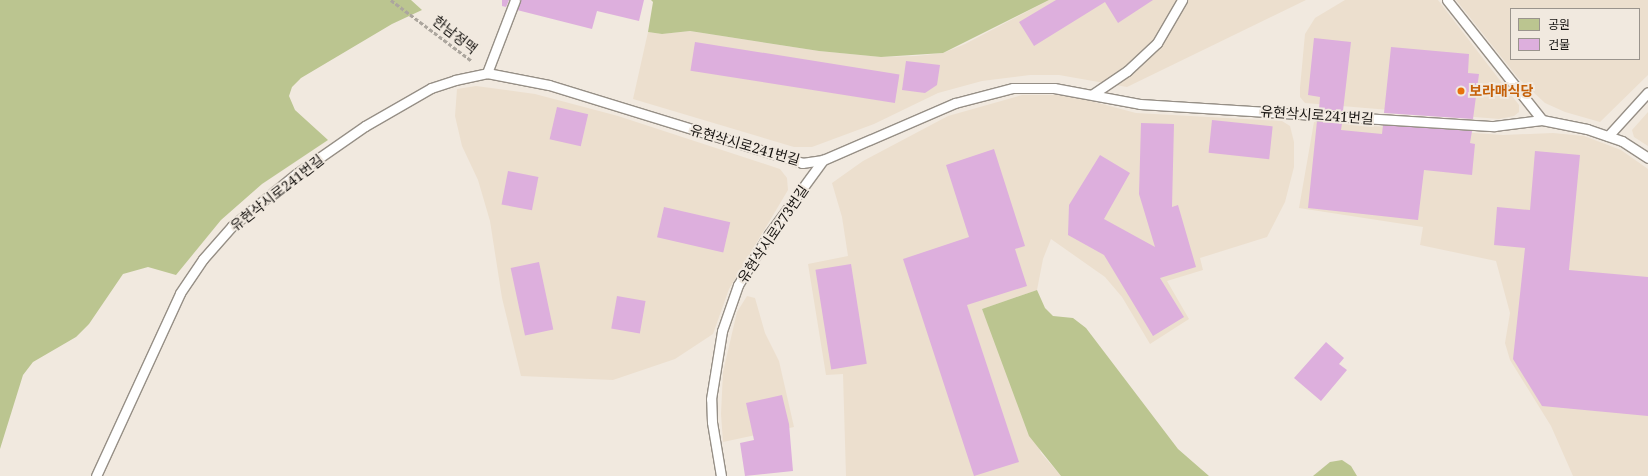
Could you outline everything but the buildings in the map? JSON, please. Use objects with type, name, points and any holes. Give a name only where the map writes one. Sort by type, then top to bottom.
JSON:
[{"type":"lane","points":[[487,73],[515,0]]},
{"type":"lane","points":[[1093,94],[1128,71],[1157,43],[1182,0]]},
{"type":"lane","points":[[1447,0],[1542,120],[1608,136],[1622,141],[1648,158]]},
{"type":"lane","name":"유현삭시로241번길","points":[[96,476],[180,294],[204,259],[232,226],[296,174],[365,126],[431,88],[487,73],[549,85],[802,163],[823,160],[955,103],[1013,88],[1054,88],[1093,94],[1140,104],[1494,126],[1542,120]]},
{"type":"lane","points":[[1608,136],[1648,92]]},
{"type":"lane","name":"유현삭시로273번길","points":[[721,476],[712,422],[711,399],[722,331],[738,285],[769,234],[823,160]]},
{"type":"path","name":"한남정맥","points":[[391,0],[487,73]]},
{"type":"shaded area","points":[[1049,0],[1306,0],[1127,87],[1059,75],[1030,75],[982,81],[938,93],[874,124],[812,147],[794,147],[633,99],[648,32],[662,34],[690,31],[819,51],[881,57],[916,56],[943,53],[965,44]]},
{"type":"shaded area","points":[[1345,0],[1438,0],[1519,105],[1519,112],[1514,116],[1499,119],[1305,103],[1300,97],[1300,88],[1305,34],[1315,18]]},
{"type":"shaded area","points":[[1456,0],[1648,0],[1648,75],[1600,122],[1565,112],[1545,103],[1518,78]]},
{"type":"shaded area","points":[[476,86],[535,94],[618,116],[780,169],[787,178],[788,190],[729,289],[713,334],[675,359],[613,380],[521,376],[502,298],[490,221],[478,180],[462,146],[455,116],[457,89]]},
{"type":"shaded area","points":[[1022,95],[1057,95],[1083,99],[1136,113],[1282,121],[1290,126],[1294,142],[1294,167],[1285,202],[1267,237],[1200,258],[1203,270],[1167,281],[1189,319],[1150,344],[1122,297],[1105,277],[1051,239],[1043,259],[1037,290],[982,309],[1041,453],[1061,476],[846,476],[843,374],[826,375],[808,264],[848,256],[842,217],[832,183],[863,161],[948,116]]},
{"type":"shaded area","points":[[1648,112],[1648,146],[1634,137],[1632,130]]},
{"type":"shaded area","points":[[1314,122],[1503,135],[1553,133],[1584,136],[1621,150],[1648,169],[1648,476],[1573,476],[1551,426],[1510,360],[1505,343],[1510,313],[1496,261],[1420,245],[1423,227],[1299,208]]},
{"type":"shaded area","points":[[747,296],[755,298],[765,333],[779,361],[794,427],[723,442],[721,414],[723,372],[737,312]]},
{"type":"green space","points":[[0,0],[411,0],[422,10],[392,24],[301,78],[292,87],[289,96],[295,110],[328,140],[262,184],[221,220],[176,275],[148,267],[123,274],[89,324],[76,337],[33,362],[23,375],[0,449]]},
{"type":"green space","points":[[651,0],[1049,0],[943,53],[881,57],[819,51],[690,31],[662,34],[648,32],[653,2]]},
{"type":"green space","points":[[1037,290],[1045,308],[1053,316],[1073,318],[1086,328],[1178,449],[1209,476],[1061,476],[1029,436],[982,309]]},
{"type":"green space","points":[[1342,460],[1351,466],[1357,476],[1313,476],[1330,462]]},
{"type":"place","name":"보라매식당","points":[[1461,91]]}]
